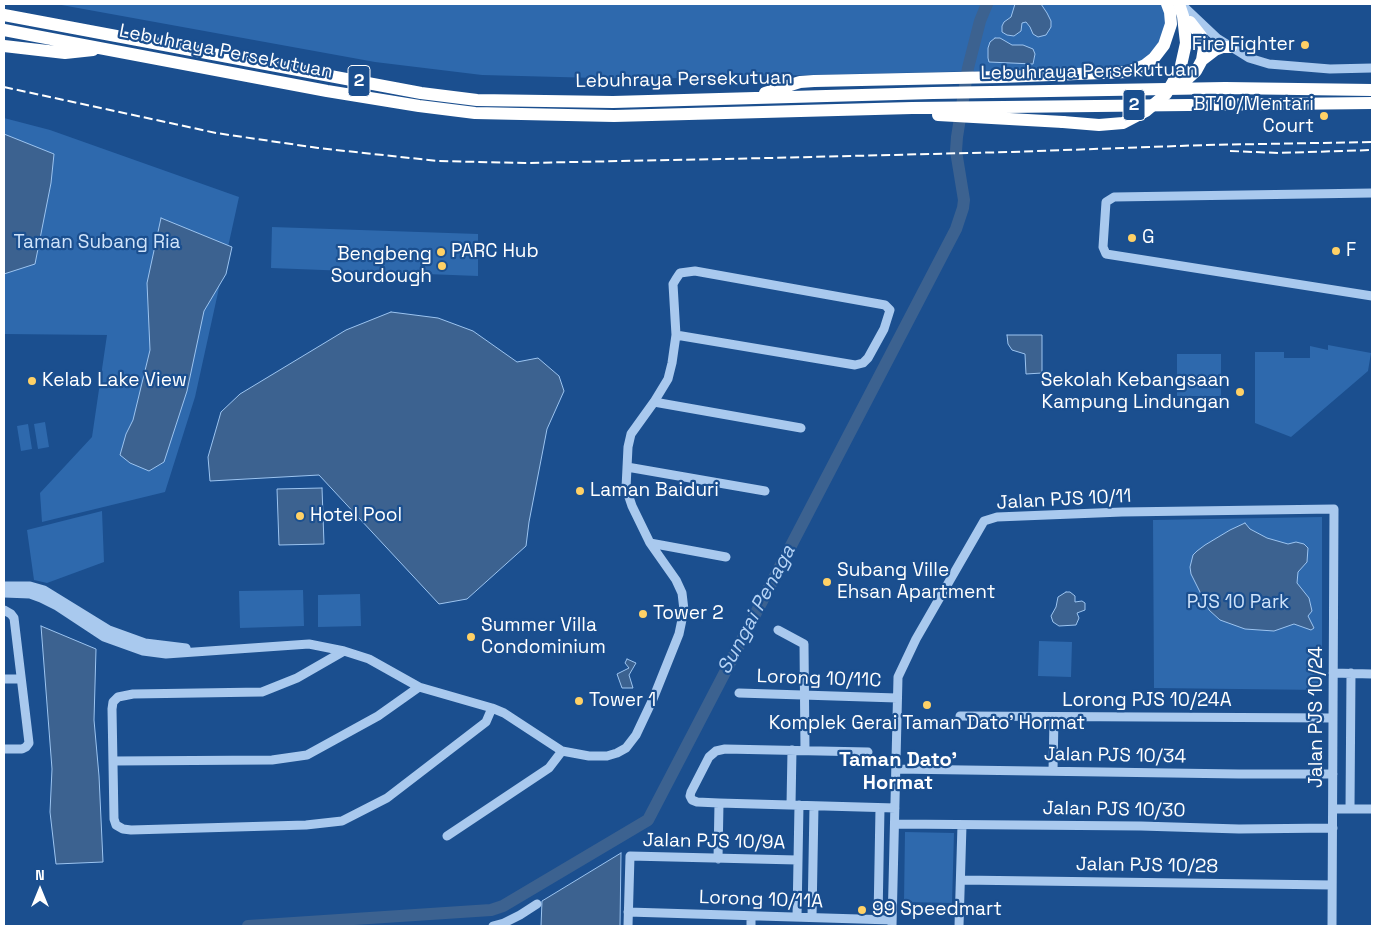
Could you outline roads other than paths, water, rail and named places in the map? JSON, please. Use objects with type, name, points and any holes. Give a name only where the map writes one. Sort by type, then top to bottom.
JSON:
[{"type":"highway","points":[[748,98],[800,82],[1104,73],[1133,70],[1154,58],[1164,45],[1171,24],[1169,4]]},
{"type":"highway","points":[[912,108],[932,115],[1099,125],[1123,123],[1134,119],[1166,94],[1180,70],[1186,43],[1180,4]]},
{"type":"highway","name":"Lebuhraya Persekutuan","points":[[4,15],[421,93],[477,100],[613,102],[933,93],[1176,89],[1372,90]]},
{"type":"highway","points":[[1190,22],[1201,36],[1204,48],[1202,60]]},
{"type":"highway","name":"Lebuhraya Persekutuan","points":[[4,30],[337,92],[475,113],[614,116],[912,108],[1372,103]]},
{"type":"highway","points":[[4,46],[65,53],[108,49]]},
{"type":"highway","points":[[1176,89],[1196,70],[1202,60],[1215,50],[1231,47]]},
{"type":"street","points":[[1169,4],[1190,22]]},
{"type":"street","points":[[1180,4],[1217,38],[1249,58],[1269,64],[1330,69],[1372,68]]},
{"type":"street","points":[[1372,193],[1114,197],[1106,202],[1103,247],[1106,254],[1113,258],[1372,296]]},
{"type":"street","points":[[4,593],[30,594],[41,598],[104,636],[144,651],[166,654],[201,650],[309,644],[344,651],[369,659],[419,687],[492,708],[562,751],[589,756],[607,756],[626,748],[636,735],[653,699],[679,634],[684,610],[682,593],[676,580],[650,543],[626,488],[628,447],[632,434],[668,379],[672,363],[676,335],[673,284],[680,273],[695,272],[885,305],[890,310],[884,328],[868,358],[863,363],[855,365],[676,335]]},
{"type":"street","points":[[654,402],[801,428]]},
{"type":"street","points":[[627,467],[765,491]]},
{"type":"street","name":"Jalan PJS 10/11","points":[[892,923],[899,673],[984,521],[997,517],[1122,512],[1334,509]]},
{"type":"street","name":"Jalan PJS 10/24","points":[[1332,926],[1334,509]]},
{"type":"street","points":[[650,543],[726,557]]},
{"type":"street","points":[[4,586],[30,586],[44,590],[109,630],[145,643],[201,650]]},
{"type":"street","points":[[4,610],[12,614],[14,618],[29,743],[22,749],[4,749]]},
{"type":"street","points":[[778,630],[804,644],[805,750]]},
{"type":"street","points":[[344,651],[296,678],[262,692],[133,694],[118,697],[113,702],[112,709],[114,819],[116,825],[123,829],[306,825],[342,821],[387,798],[486,722],[492,708]]},
{"type":"street","points":[[1333,673],[1372,674]]},
{"type":"street","points":[[1350,809],[1351,673]]},
{"type":"street","points":[[4,679],[21,679]]},
{"type":"street","points":[[114,761],[272,760],[307,755],[378,716],[419,687]]},
{"type":"street","name":"Lorong 10/11C","points":[[739,693],[897,698]]},
{"type":"street","name":"Lorong PJS 10/24A","points":[[960,716],[1333,718]]},
{"type":"street","points":[[1054,717],[1054,771]]},
{"type":"street","points":[[868,752],[725,749],[716,751],[709,757],[690,796],[692,800],[697,802],[895,808]]},
{"type":"street","points":[[792,750],[797,860],[797,917]]},
{"type":"street","points":[[447,836],[549,768],[562,751]]},
{"type":"street","name":"Jalan PJS 10/34","points":[[896,769],[1333,774]]},
{"type":"street","points":[[718,859],[719,803]]},
{"type":"street","points":[[814,806],[816,920]]},
{"type":"street","points":[[878,919],[880,808]]},
{"type":"street","points":[[1333,809],[1372,809]]},
{"type":"street","name":"Jalan PJS 10/30","points":[[894,824],[1141,826],[1239,829],[1333,828]]},
{"type":"street","points":[[959,926],[962,825]]},
{"type":"street","name":"Jalan PJS 10/9A","points":[[628,912],[630,856],[797,860]]},
{"type":"street","name":"Jalan PJS 10/28","points":[[961,880],[1332,885]]},
{"type":"street","points":[[492,926],[504,923],[537,904]]},
{"type":"street","points":[[628,912],[628,926]]},
{"type":"street","name":"Lorong 10/11A","points":[[628,912],[797,917],[816,920],[878,919],[892,923]]},
{"type":"street","points":[[751,916],[751,926]]},
{"type":"waterway","name":"Sungai Penaga","points":[[248,926],[491,910],[503,906],[648,820],[956,229],[964,200],[956,151],[957,137],[968,68],[980,21],[987,4]]},
{"type":"railway","points":[[4,87],[216,133],[318,148],[438,161],[525,163],[1372,142]]},
{"type":"railway","points":[[1230,151],[1278,153],[1372,150]]},
{"type":"place","name":"Fire Fighter","points":[[1305,45]]},
{"type":"place","name":"BT10/Mentari Court","points":[[1324,116]]},
{"type":"place","name":"G","points":[[1132,238]]},
{"type":"place","name":"F","points":[[1336,251]]},
{"type":"place","name":"PARC Hub","points":[[441,252]]},
{"type":"place","name":"Bengbeng Sourdough","points":[[442,266]]},
{"type":"place","name":"Kelab Lake View","points":[[32,381]]},
{"type":"place","name":"Sekolah Kebangsaan Kampung Lindungan","points":[[1240,392]]},
{"type":"place","name":"Laman Baiduri","points":[[580,491]]},
{"type":"place","name":"Hotel Pool","points":[[300,516]]},
{"type":"place","name":"Subang Ville Ehsan Apartment","points":[[827,582]]},
{"type":"place","name":"Tower 2","points":[[643,614]]},
{"type":"place","name":"Summer Villa Condominium","points":[[471,637]]},
{"type":"place","name":"Tower 1","points":[[579,701]]},
{"type":"place","name":"Komplek Gerai Taman Dato' Hormat","points":[[927,705]]},
{"type":"place","name":"99 Speedmart","points":[[862,910]]},
{"type":"district","name":"Taman Dato' Hormat","points":[[898,772]]},
{"type":"park label","name":"Taman Subang Ria","points":[[97,243]]},
{"type":"park label","name":"PJS 10 Park","points":[[1238,603]]}]
